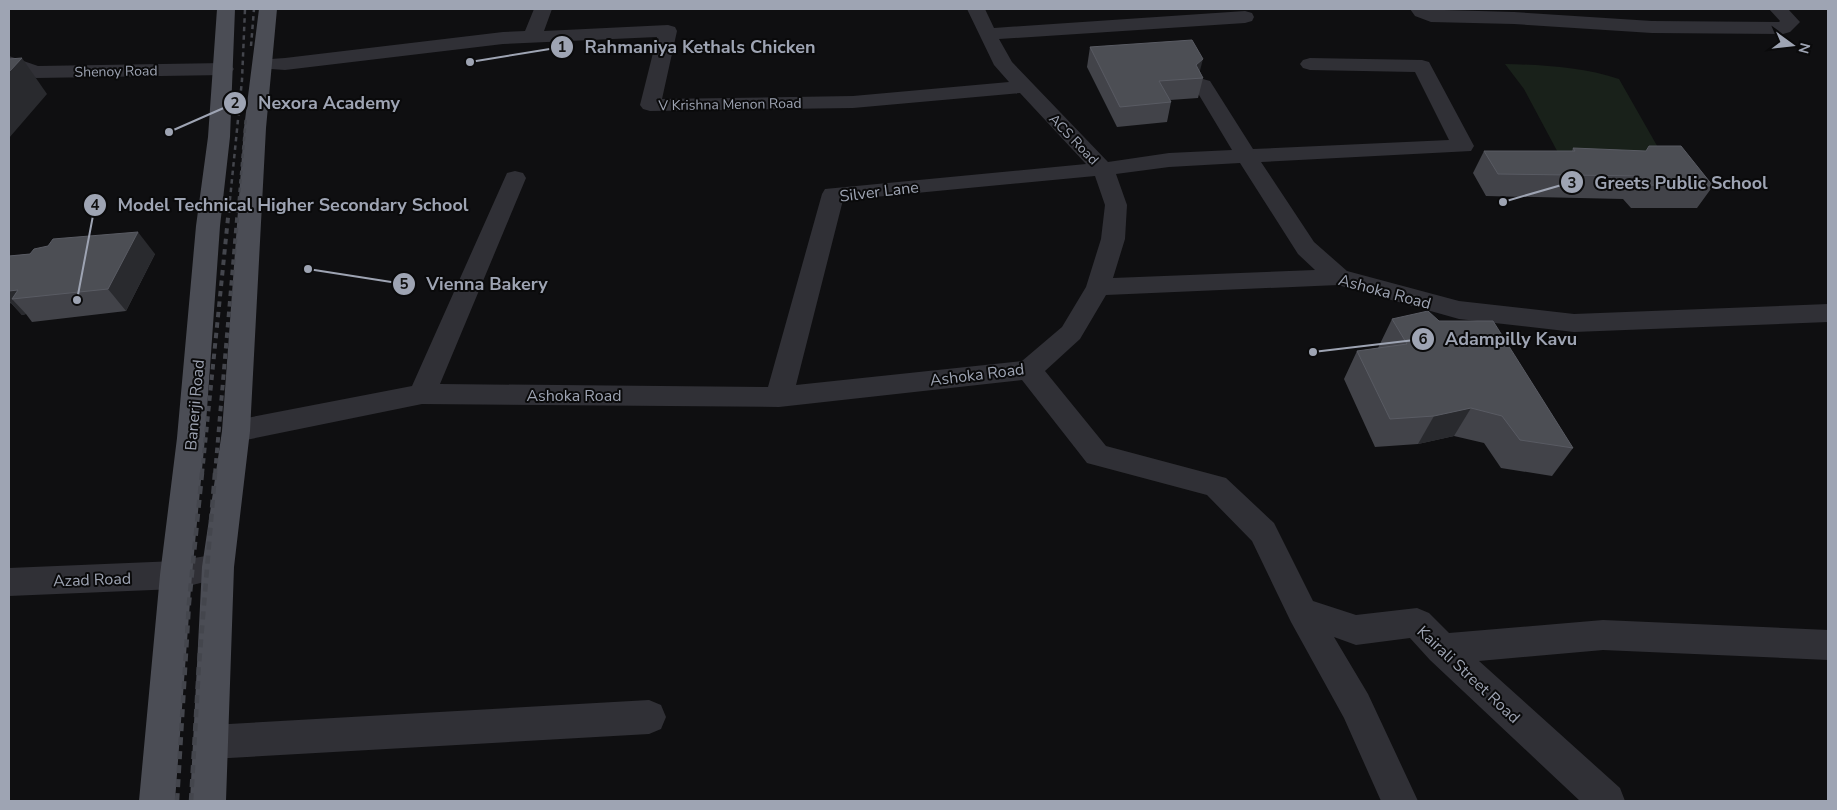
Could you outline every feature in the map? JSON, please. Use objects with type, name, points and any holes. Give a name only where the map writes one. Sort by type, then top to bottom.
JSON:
[{"type":"main road","name":"Banerji Road","points":[[157,801],[176,575],[191,438],[208,226],[220,136],[226,9]]},
{"type":"main road","points":[[208,801],[218,567],[236,431],[254,128],[268,9]]},
{"type":"main road","points":[[224,76],[262,71]]},
{"type":"street","points":[[532,36],[543,9]]},
{"type":"street","name":"ACS Road","points":[[976,9],[986,34],[1004,65],[1103,168],[1116,205],[1113,239],[1098,287]]},
{"type":"street","points":[[1419,9],[1421,12],[1431,16],[1514,18],[1652,28],[1783,28],[1791,22],[1778,9]]},
{"type":"street","points":[[986,34],[1244,17]]},
{"type":"street","name":"V Krishna Menon Road","points":[[262,71],[285,64],[503,38],[668,31],[650,105],[853,102],[1024,86]]},
{"type":"street","name":"Shenoy Road","points":[[9,62],[36,72],[224,76]]},
{"type":"street","points":[[1103,168],[1169,160],[1462,146],[1422,66],[1310,64]]},
{"type":"street","points":[[1203,85],[1246,156],[1306,248],[1338,277]]},
{"type":"street","name":"Silver Lane","points":[[779,396],[833,194],[1103,168]]},
{"type":"street","points":[[422,394],[515,178]]},
{"type":"street","name":"Ashoka Road","points":[[236,431],[422,394],[779,396],[1029,370],[1072,333],[1098,287],[1338,277],[1459,310],[1574,323],[1828,313]]},
{"type":"street","points":[[1029,370],[1097,455],[1216,486],[1263,532],[1302,612],[1356,706],[1400,801]]},
{"type":"street","name":"Azad Road","points":[[9,582],[176,575],[218,567]]},
{"type":"street","name":"Kairali Street Road","points":[[1302,612],[1356,630],[1417,623],[1442,649],[1607,801]]},
{"type":"street","points":[[1442,649],[1603,635],[1828,645]]},
{"type":"street","points":[[211,742],[649,717]]},
{"type":"shaded area","points":[[1505,64],[1563,67],[1619,79],[1668,165],[1563,162],[1524,89]]},
{"type":"building","points":[[1192,40],[1203,59],[1196,65],[1203,78],[1159,81],[1171,102],[1120,107],[1090,47]]},
{"type":"building","points":[[22,58],[9,72],[9,59]]},
{"type":"building","points":[[1649,146],[1681,146],[1713,186],[1645,185],[1638,176],[1498,174],[1484,151],[1575,151],[1573,148],[1646,151]]},
{"type":"building","points":[[138,232],[108,289],[12,299],[18,290],[9,291],[9,256],[30,254],[34,249],[48,246],[53,239]]},
{"type":"building","points":[[1428,311],[1439,321],[1493,321],[1573,448],[1520,440],[1502,416],[1471,408],[1434,416],[1390,419],[1357,351],[1407,344],[1392,319]]},
{"type":"railway","points":[[229,209],[242,80],[245,9]]},
{"type":"railway","points":[[251,46],[254,9]]},
{"type":"railway","points":[[238,209],[246,116]]},
{"type":"railway","points":[[202,474],[229,208]]},
{"type":"railway","points":[[215,474],[238,208]]},
{"type":"railway","points":[[177,801],[189,603],[202,473]]},
{"type":"railway","points":[[191,801],[199,664],[215,473]]},
{"type":"place","name":"Rahmaniya Kethals Chicken","points":[[470,62]]},
{"type":"place","name":"Nexora Academy","points":[[169,132]]},
{"type":"place","name":"Greets Public School","points":[[1503,202]]},
{"type":"place","name":"Vienna Bakery","points":[[308,269]]},
{"type":"place","name":"Model Technical Higher Secondary School","points":[[77,300]]},
{"type":"place","name":"Adampilly Kavu","points":[[1313,352]]}]
